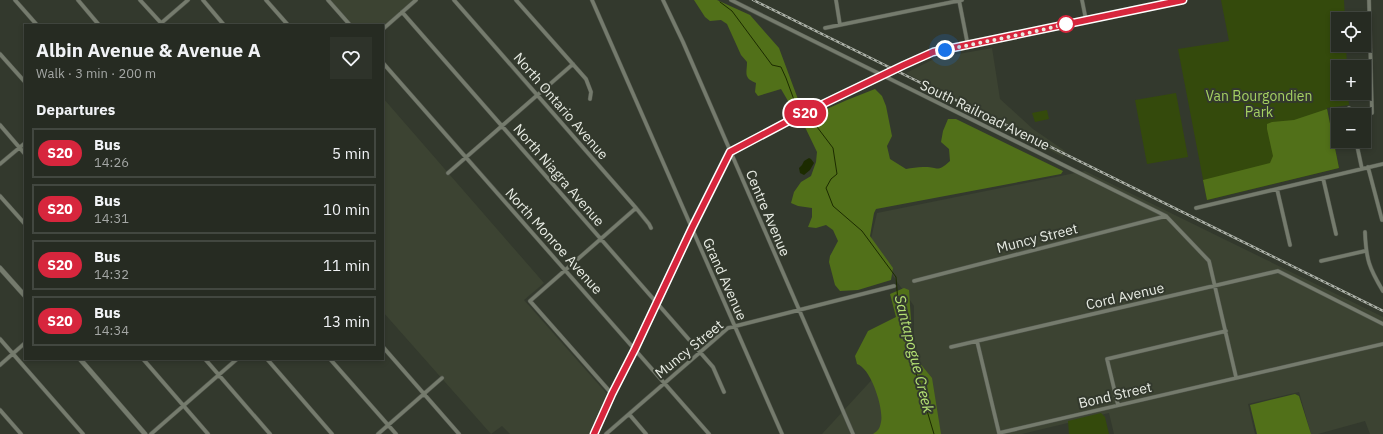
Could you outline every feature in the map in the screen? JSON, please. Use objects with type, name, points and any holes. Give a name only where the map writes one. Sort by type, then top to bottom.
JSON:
[{"type":"street","points":[[15,0],[36,24]]},
{"type":"street","points":[[78,0],[99,24]]},
{"type":"street","points":[[140,0],[161,24],[188,0]]},
{"type":"street","points":[[202,0],[223,24]]},
{"type":"street","points":[[266,0],[287,24]]},
{"type":"street","points":[[328,0],[349,24]]},
{"type":"street","points":[[384,28],[416,0]]},
{"type":"street","name":"North Ontario Avenue","points":[[454,0],[650,224],[651,228]]},
{"type":"street","points":[[516,0],[586,79],[591,92],[590,99]]},
{"type":"street","name":"Grand Avenue","points":[[592,0],[782,434]]},
{"type":"street","name":"Centre Avenue","points":[[663,0],[683,42],[853,434]]},
{"type":"street","name":"South Railroad Avenue","points":[[731,0],[1166,216],[1210,260],[1236,377]]},
{"type":"street","points":[[836,0],[840,25]]},
{"type":"street","points":[[825,28],[960,0],[968,46]]},
{"type":"street","points":[[1082,0],[1086,20]]},
{"type":"street","points":[[594,434],[691,229],[730,152],[798,116],[933,52],[968,46],[1183,0]]},
{"type":"street","points":[[1369,0],[1372,113]]},
{"type":"street","name":"North Niagra Avenue","points":[[402,12],[713,367],[724,392]]},
{"type":"street","points":[[0,54],[24,81]]},
{"type":"street","name":"North Monroe Avenue","points":[[384,64],[709,434]]},
{"type":"street","points":[[448,173],[536,94],[572,64]]},
{"type":"street","points":[[0,125],[24,153]]},
{"type":"street","points":[[0,164],[24,144]]},
{"type":"street","points":[[1358,148],[1362,169]]},
{"type":"street","points":[[1196,208],[1383,164]]},
{"type":"street","points":[[1368,167],[1382,220]]},
{"type":"street","points":[[1323,178],[1336,234]]},
{"type":"street","points":[[1277,189],[1290,245]]},
{"type":"street","points":[[0,196],[24,223]]},
{"type":"street","points":[[612,394],[530,301],[636,208]]},
{"type":"street","name":"Muncy Street","points":[[914,281],[1166,216]]},
{"type":"street","points":[[1365,232],[1365,251],[1371,272],[1383,291]]},
{"type":"street","points":[[1321,261],[1365,251]]},
{"type":"street","points":[[0,268],[24,295]]},
{"type":"street","name":"Cord Avenue","points":[[951,347],[1278,272],[1383,324]]},
{"type":"street","name":"Muncy Street","points":[[606,434],[728,328],[894,286]]},
{"type":"street","points":[[1118,405],[1107,359],[1226,331]]},
{"type":"street","points":[[0,339],[83,434]]},
{"type":"street","name":"Bond Street","points":[[977,341],[999,433],[1383,344]]},
{"type":"street","points":[[0,365],[24,344]]},
{"type":"street","points":[[384,348],[459,434]]},
{"type":"street","points":[[81,360],[145,434]]},
{"type":"street","points":[[143,360],[208,434]]},
{"type":"street","points":[[206,360],[270,434]]},
{"type":"street","points":[[151,434],[236,360]]},
{"type":"street","points":[[268,360],[332,434]]},
{"type":"street","points":[[331,360],[396,434]]},
{"type":"street","points":[[378,434],[442,378]]},
{"type":"street","points":[[0,410],[21,434]]},
{"type":"street","points":[[629,414],[646,434]]},
{"type":"shaded area","points":[[328,0],[415,0],[384,27],[384,24],[349,24]]},
{"type":"shaded area","points":[[992,48],[1000,99],[1033,129],[1065,151],[1063,157],[906,73],[936,58]]},
{"type":"shaded area","points":[[384,99],[544,283],[524,300],[607,394],[592,434],[510,434],[502,426],[491,434],[384,313]]},
{"type":"shaded area","points":[[809,158],[814,163],[810,170],[804,175],[800,173],[799,168],[804,161]]},
{"type":"shaded area","points":[[1085,171],[1383,317],[1383,434],[1370,434],[1365,421],[1318,434],[1311,434],[1299,392],[1248,404],[1255,434],[1114,434],[1109,413],[1022,434],[822,434],[914,334],[914,306],[870,243],[877,213]]},
{"type":"green space","points":[[694,0],[717,0],[750,15],[779,48],[802,110],[795,113],[781,89],[758,96],[755,92],[756,83],[747,77],[747,62],[741,55],[727,24],[721,20],[710,21],[705,17]]},
{"type":"green space","name":"Van Bourgondien Park","points":[[1221,0],[1344,0],[1345,12],[1331,12],[1331,52],[1346,52],[1347,60],[1331,60],[1331,100],[1349,100],[1349,105],[1327,108],[1331,128],[1331,148],[1335,148],[1339,168],[1207,200],[1178,49],[1229,41]]},
{"type":"green space","points":[[875,89],[882,96],[886,106],[892,136],[887,146],[890,159],[906,169],[917,167],[939,168],[950,161],[949,149],[941,142],[943,131],[948,119],[956,119],[1063,171],[1061,174],[876,209],[870,236],[893,268],[891,280],[858,290],[840,291],[835,285],[829,262],[830,256],[838,241],[833,230],[826,225],[816,228],[808,227],[812,217],[812,208],[798,206],[791,203],[794,192],[801,182],[811,176],[816,162],[817,152],[802,120]]},
{"type":"green space","points":[[1176,93],[1188,157],[1147,164],[1135,100]]},
{"type":"green space","points":[[1327,109],[1331,129],[1331,148],[1335,148],[1339,168],[1207,200],[1203,180],[1270,163],[1273,156],[1267,124],[1272,122],[1294,120]]},
{"type":"green space","points":[[1047,110],[1049,119],[1035,122],[1032,113]]},
{"type":"green space","points":[[904,288],[909,290],[913,352],[918,361],[932,378],[941,434],[873,434],[880,426],[881,422],[878,399],[872,381],[862,367],[857,364],[855,356],[868,331],[896,317],[890,294]]},
{"type":"green space","points":[[1295,394],[1299,396],[1311,434],[1257,434],[1250,405]]},
{"type":"green space","points":[[1101,413],[1105,417],[1109,434],[1069,434],[1068,421]]},
{"type":"waterway","name":"Santapogue Creek","points":[[720,2],[732,11],[772,65],[781,67],[797,108]]},
{"type":"waterway","name":"Santapogue Creek","points":[[811,119],[833,148],[837,174],[831,179],[826,188],[833,206],[862,231],[896,277],[898,303],[919,384],[934,434]]},
{"type":"railway","points":[[753,0],[1383,311]]},
{"type":"bus line","name":"S20","points":[[594,434],[692,228],[730,152],[798,116],[933,52],[1183,0]]},
{"type":"route","points":[[945,50],[1066,24]]}]
